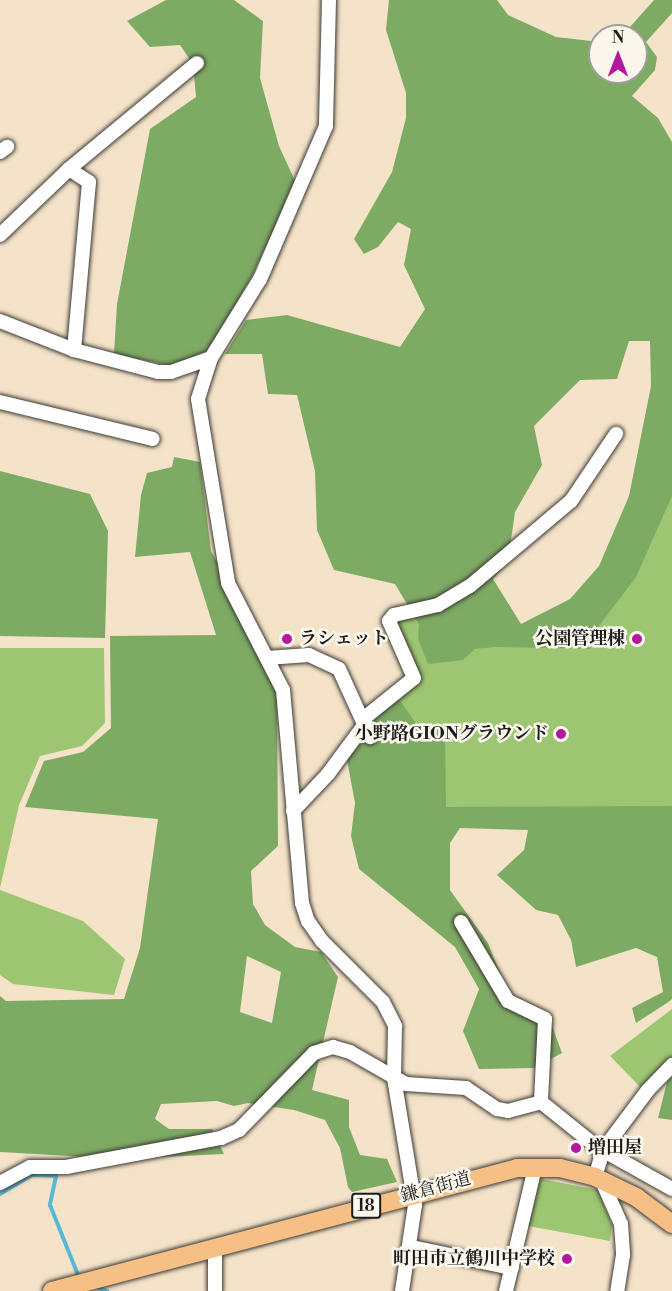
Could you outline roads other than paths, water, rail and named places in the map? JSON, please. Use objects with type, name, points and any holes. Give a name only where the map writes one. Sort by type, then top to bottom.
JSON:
[{"type":"main road","name":"鎌倉街道","points":[[52,1291],[497,1171],[535,1167],[560,1168],[598,1178],[636,1197],[672,1224]]},
{"type":"street","points":[[329,0],[326,126],[260,279],[211,358],[198,399],[222,566],[235,600],[267,658],[286,707],[297,878],[308,921],[322,941],[390,1013],[396,1038],[394,1078],[414,1193],[412,1247],[402,1291]]},
{"type":"street","points":[[0,235],[69,169],[197,63]]},
{"type":"street","points":[[69,169],[89,182],[74,350]]},
{"type":"street","points":[[0,321],[74,350],[158,372],[171,372],[211,358]]},
{"type":"street","points":[[0,402],[153,439]]},
{"type":"street","points":[[292,811],[328,774],[366,726],[414,678],[388,621],[394,615],[438,605],[470,586],[571,501],[616,434]]},
{"type":"street","points":[[267,658],[309,655],[339,669],[366,726]]},
{"type":"street","points":[[461,922],[508,1001],[545,1019],[541,1102]]},
{"type":"street","points":[[0,1183],[30,1167],[66,1167],[221,1138],[239,1130],[323,1048],[350,1052],[388,1070],[394,1078],[422,1086],[466,1088],[486,1104],[508,1111],[541,1102]]},
{"type":"street","points":[[617,1291],[623,1256],[621,1224],[598,1178],[603,1150],[648,1089],[672,1065]]},
{"type":"street","points":[[541,1102],[603,1150],[672,1189]]},
{"type":"street","points":[[506,1291],[535,1167]]},
{"type":"street","points":[[412,1247],[512,1268]]},
{"type":"street","points":[[214,1291],[215,1248]]},
{"type":"waterway","points":[[0,1194],[32,1175],[56,1176],[50,1205],[78,1275]]},
{"type":"waterway","points":[[96,1287],[107,1291]]},
{"type":"place","name":"ラシェット","points":[[287,639]]},
{"type":"place","name":"公園管理棟","points":[[637,639]]},
{"type":"place","name":"小野路GIONグラウンド","points":[[561,734]]},
{"type":"place","name":"増田屋","points":[[576,1148]]},
{"type":"place","name":"町田市立鶴川中学校","points":[[567,1259]]}]
